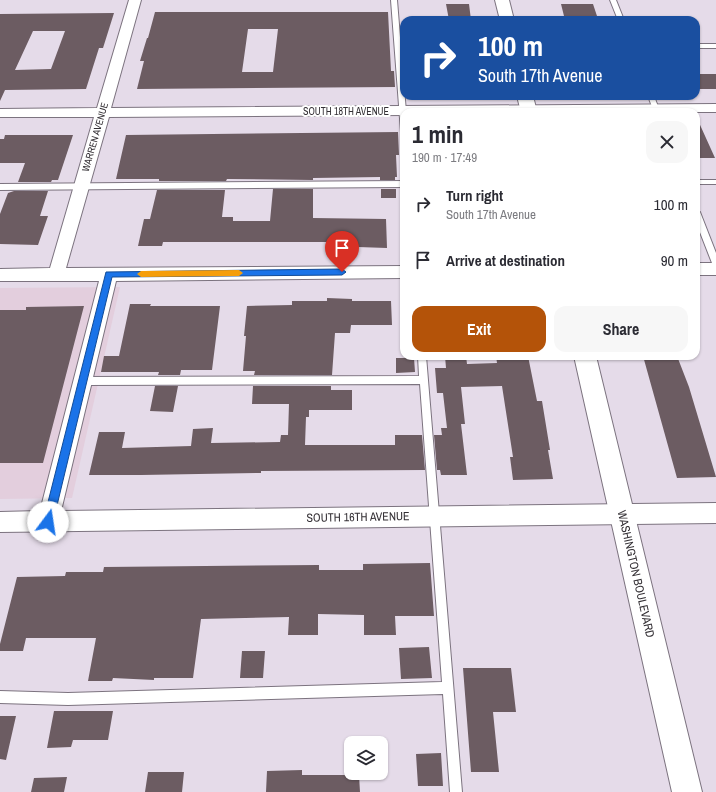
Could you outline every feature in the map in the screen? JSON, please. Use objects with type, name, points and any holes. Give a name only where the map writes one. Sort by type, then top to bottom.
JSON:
[{"type":"street","name":"WARREN AVENUE","points":[[56,275],[135,0]]},
{"type":"street","points":[[502,0],[506,16]]},
{"type":"street","name":"SOUTH 18TH AVENUE","points":[[477,108],[527,106],[654,106],[716,108]]},
{"type":"street","name":"SOUTH 18TH AVENUE","points":[[0,114],[400,111]]},
{"type":"street","points":[[700,270],[716,269]]},
{"type":"street","points":[[0,275],[400,272]]},
{"type":"street","points":[[48,522],[109,274]]},
{"type":"street","name":"WASHINGTON BOULEVARD","points":[[586,360],[687,792]]},
{"type":"street","name":"SOUTH 16TH AVENUE","points":[[0,522],[716,513]]},
{"type":"lane","points":[[394,0],[400,83]]},
{"type":"lane","points":[[613,0],[619,16]]},
{"type":"lane","points":[[700,46],[716,46]]},
{"type":"lane","points":[[700,182],[716,182]]},
{"type":"lane","points":[[0,187],[400,184]]},
{"type":"lane","points":[[700,222],[716,263]]},
{"type":"lane","points":[[422,360],[456,792]]},
{"type":"lane","points":[[83,382],[424,380]]},
{"type":"lane","points":[[0,697],[68,699],[448,688]]},
{"type":"shaded area","points":[[120,287],[72,498],[0,499],[0,288]]},
{"type":"building","points":[[446,4],[469,4],[470,16],[448,16]]},
{"type":"building","points":[[561,4],[593,4],[597,16],[564,16]]},
{"type":"building","points":[[155,12],[388,12],[391,71],[394,71],[395,87],[137,89],[144,61],[140,61]],"holes":[[[248,29],[278,29],[273,72],[242,72]]]},
{"type":"building","points":[[114,13],[103,48],[99,48],[86,89],[5,90],[0,101],[0,14]],"holes":[[[33,31],[65,31],[51,69],[15,70]]]},
{"type":"building","points":[[700,74],[716,74],[716,89],[700,89]]},
{"type":"building","points":[[700,125],[715,158],[700,158]]},
{"type":"building","points":[[398,132],[399,155],[396,155],[397,177],[395,177],[395,180],[380,180],[380,177],[313,178],[313,180],[227,179],[226,181],[159,181],[159,179],[116,179],[126,135]]},
{"type":"building","points":[[5,135],[73,135],[58,180],[52,180],[51,182],[18,182],[25,163],[0,163],[0,139],[4,139]]},
{"type":"building","points":[[273,189],[313,189],[313,218],[386,219],[387,248],[329,246],[329,242],[163,242],[162,246],[138,246],[144,219],[150,219],[157,190],[225,190],[222,217],[233,217],[233,221],[270,221]]},
{"type":"building","points":[[381,189],[396,189],[396,198],[381,198]]},
{"type":"building","points":[[14,191],[48,191],[40,216],[48,216],[38,245],[0,244],[0,214],[8,193]]},
{"type":"building","points":[[327,298],[352,299],[352,301],[391,301],[392,325],[351,325],[350,333],[335,333],[332,375],[254,375],[255,371],[243,371],[247,306],[292,305],[292,301],[327,301]]},
{"type":"building","points":[[130,304],[151,304],[150,306],[220,306],[212,370],[181,370],[180,375],[158,375],[159,372],[101,372],[104,356],[119,356]]},
{"type":"building","points":[[84,306],[43,463],[0,463],[0,310],[26,310],[26,307]]},
{"type":"building","points":[[396,358],[400,358],[400,360],[414,360],[415,372],[396,373]]},
{"type":"building","points":[[445,360],[466,360],[467,364],[497,363],[497,360],[529,360],[537,401],[542,401],[553,479],[513,480],[510,457],[513,457],[502,386],[461,387],[465,424],[461,424],[467,475],[441,475],[440,470],[437,470],[434,435],[442,435],[441,428],[447,428],[443,393],[437,393],[435,368],[446,368]]},
{"type":"building","points":[[644,360],[679,360],[689,387],[716,477],[677,478]]},
{"type":"building","points":[[155,386],[178,386],[173,412],[150,411]]},
{"type":"building","points":[[253,386],[331,386],[331,390],[352,390],[352,410],[309,410],[309,417],[306,417],[305,445],[395,445],[395,435],[422,435],[425,470],[261,471],[261,473],[89,475],[99,432],[125,432],[122,448],[191,446],[193,429],[213,428],[211,443],[280,442],[281,435],[288,435],[289,404],[252,404]]},
{"type":"building","points":[[430,563],[434,616],[395,616],[396,635],[364,635],[364,615],[318,614],[318,635],[288,635],[289,617],[201,619],[193,678],[154,678],[154,680],[113,678],[112,681],[88,681],[96,638],[26,638],[23,651],[0,651],[0,644],[17,577],[65,576],[66,572],[103,572],[104,567],[319,565],[319,570],[363,570],[363,564]]},
{"type":"building","points":[[429,647],[432,678],[401,679],[399,648]]},
{"type":"building","points":[[242,651],[265,651],[263,678],[240,678]]},
{"type":"building","points":[[463,668],[511,668],[516,712],[493,712],[499,772],[471,772]]},
{"type":"building","points":[[54,711],[113,711],[108,740],[73,740],[71,747],[47,748]]},
{"type":"building","points":[[0,716],[16,716],[6,760],[0,759]]},
{"type":"building","points":[[441,753],[443,786],[418,786],[416,754]]},
{"type":"building","points":[[302,770],[302,775],[344,775],[344,780],[359,780],[360,792],[266,792],[267,771]]},
{"type":"building","points":[[148,772],[184,772],[182,792],[145,792]]},
{"type":"building","points":[[67,777],[64,792],[31,792],[34,778]]},
{"type":"slow traffic","points":[[141,274],[239,273]]},
{"type":"route","points":[[48,522],[109,274],[342,272]]}]
